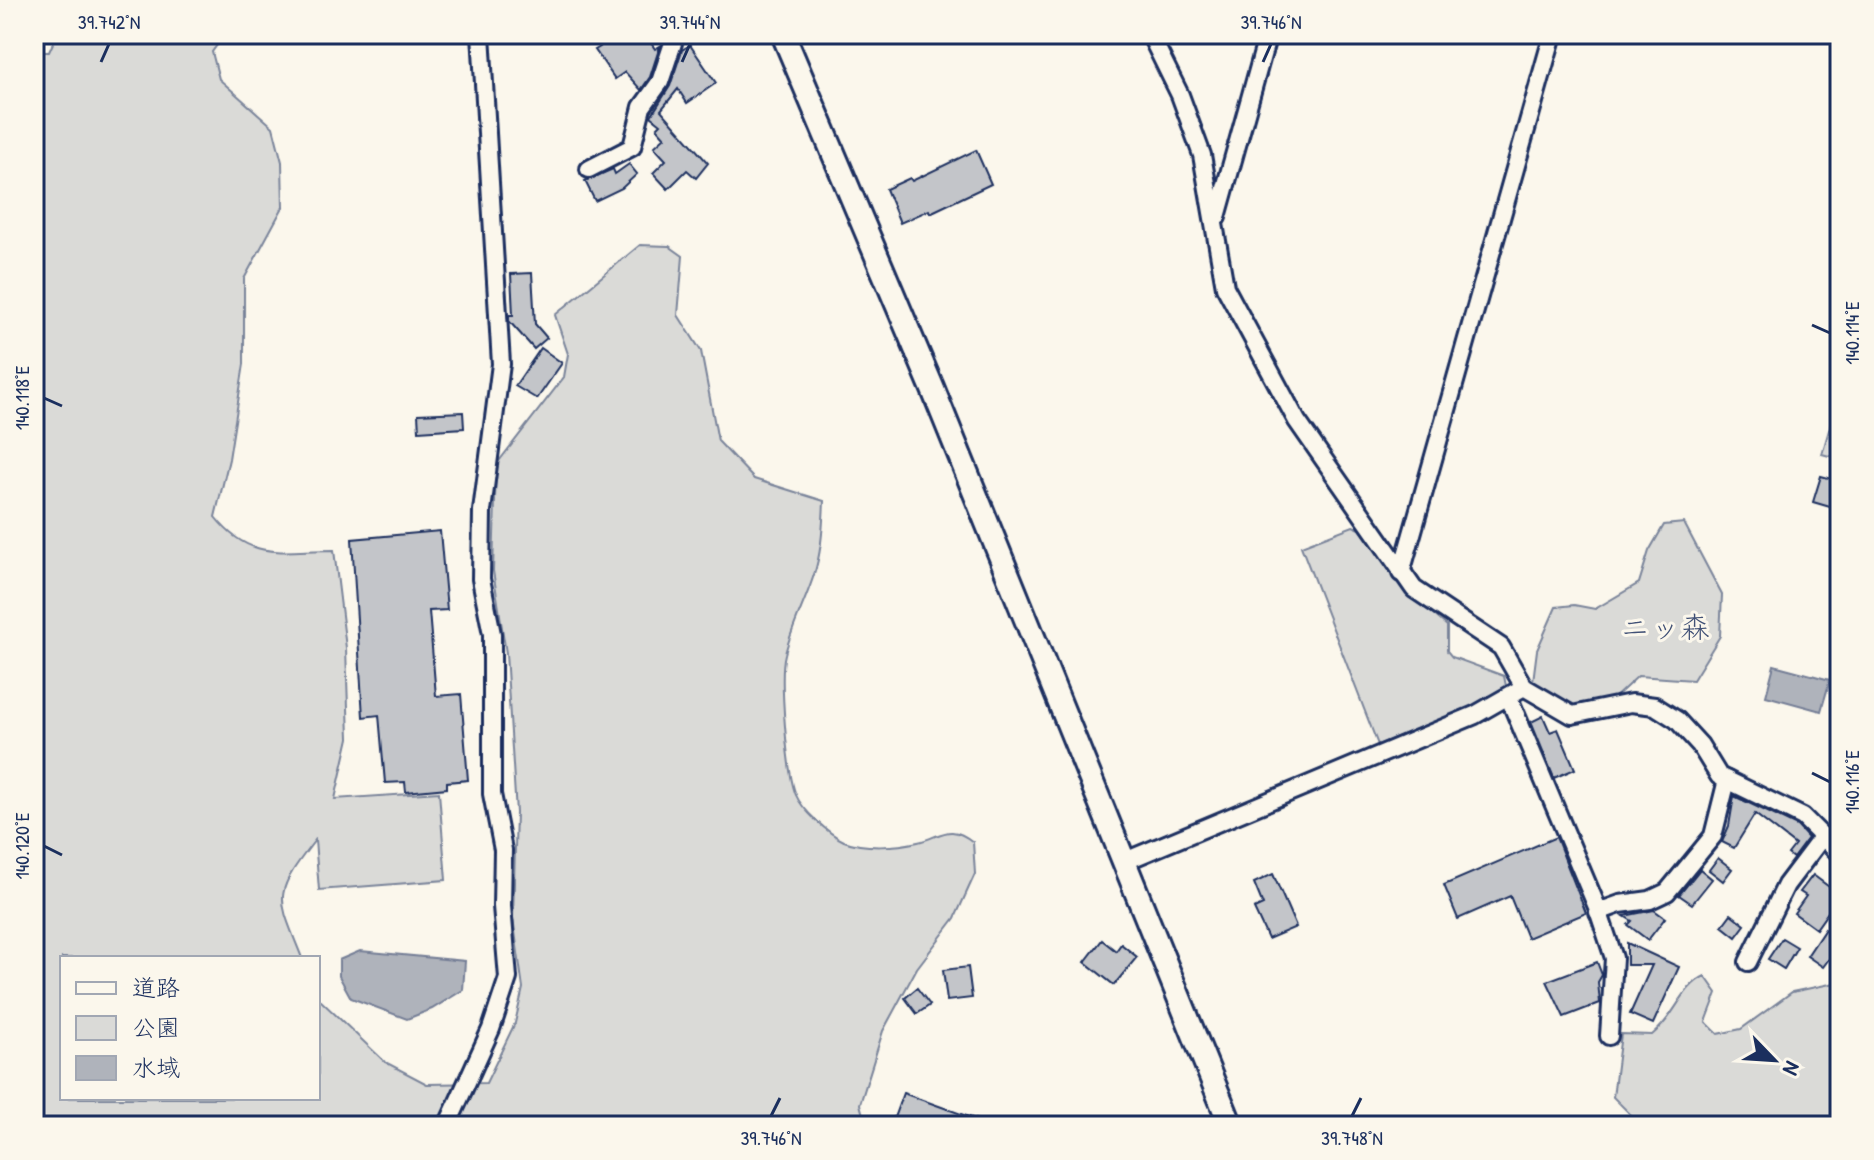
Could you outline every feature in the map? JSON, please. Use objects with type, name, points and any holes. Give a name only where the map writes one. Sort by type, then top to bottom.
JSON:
[{"type":"street","points":[[447,1126],[491,1029],[508,978],[502,906],[503,850],[492,794],[492,634],[481,579],[482,511],[501,364],[481,34]]},
{"type":"street","points":[[589,169],[632,147],[642,107],[660,82],[676,34]]},
{"type":"street","points":[[783,34],[932,387],[1231,1126]]},
{"type":"street","points":[[1150,34],[1180,95],[1202,155],[1225,287],[1297,421],[1401,573],[1422,595],[1501,647],[1524,687],[1572,715],[1631,703],[1655,706],[1677,720],[1700,745],[1719,776],[1803,817],[1840,854]]},
{"type":"street","points":[[1215,222],[1268,34]]},
{"type":"street","points":[[1401,573],[1553,34]]},
{"type":"street","points":[[1123,862],[1509,698],[1524,687]]},
{"type":"street","points":[[1509,698],[1614,958],[1609,1036]]},
{"type":"street","points":[[1598,912],[1620,904],[1650,900],[1667,892],[1713,836],[1727,780]]},
{"type":"street","points":[[1748,962],[1786,885],[1823,836]]},
{"type":"green space","points":[[57,34],[225,34],[212,52],[219,79],[273,127],[282,162],[283,207],[244,279],[244,364],[229,459],[215,517],[241,541],[254,547],[283,551],[334,550],[346,648],[349,738],[335,799],[439,792],[446,880],[319,890],[315,840],[291,873],[283,896],[287,921],[301,956],[60,956],[60,1100],[320,1100],[320,1000],[385,1062],[427,1084],[486,1083],[515,1023],[523,988],[513,918],[516,813],[506,653],[493,571],[496,465],[564,377],[568,354],[555,315],[640,245],[669,246],[683,256],[678,315],[701,351],[718,441],[754,479],[824,501],[816,568],[788,643],[783,666],[787,747],[796,795],[804,808],[824,827],[852,844],[900,845],[951,832],[973,842],[975,874],[955,918],[917,968],[883,1031],[860,1104],[866,1126],[34,1126],[34,52],[49,52]]},
{"type":"green space","points":[[1840,400],[1840,459],[1822,454]]},
{"type":"green space","name":"ニッ森","points":[[1684,523],[1722,595],[1720,636],[1693,680],[1638,676],[1611,701],[1573,707],[1533,681],[1537,650],[1556,607],[1574,605],[1595,609],[1639,583],[1649,551],[1664,525]]},
{"type":"green space","points":[[1353,526],[1360,529],[1408,592],[1447,626],[1447,651],[1452,657],[1504,676],[1506,686],[1500,695],[1378,745],[1301,546]]},
{"type":"green space","points":[[1705,976],[1717,993],[1706,1022],[1718,1034],[1741,1029],[1792,992],[1840,982],[1840,1126],[1642,1126],[1613,1097],[1621,1034],[1652,1035],[1690,987]]},
{"type":"water","points":[[1774,665],[1830,680],[1821,711],[1766,696]]},
{"type":"water","points":[[360,951],[465,961],[463,990],[432,1009],[407,1019],[351,998],[339,976],[339,960]]},
{"type":"building","points":[[612,34],[645,34],[655,49],[660,46],[650,77],[641,90],[625,72],[615,79],[595,50]]},
{"type":"building","points":[[690,45],[716,83],[687,103],[678,89],[661,110],[708,163],[696,178],[687,170],[668,189],[653,173],[666,160],[654,147],[665,137],[657,128],[661,124],[651,116],[670,86],[682,50]]},
{"type":"building","points":[[976,150],[991,184],[930,213],[929,210],[900,223],[886,189],[910,178],[912,181]]},
{"type":"building","points":[[629,164],[637,174],[622,188],[595,201],[585,181],[613,169],[615,174]]},
{"type":"building","points":[[532,273],[535,324],[547,338],[534,349],[509,321],[509,315],[513,315],[511,274]]},
{"type":"building","points":[[541,348],[562,363],[537,399],[515,386]]},
{"type":"building","points":[[463,412],[464,428],[419,431],[418,414]]},
{"type":"building","points":[[1821,476],[1840,481],[1840,510],[1813,502]]},
{"type":"building","points":[[440,531],[447,610],[429,611],[436,696],[461,694],[468,780],[447,782],[447,788],[406,792],[405,782],[385,783],[379,715],[363,717],[352,539]]},
{"type":"building","points":[[1543,716],[1550,732],[1558,729],[1575,769],[1554,778],[1531,722]]},
{"type":"building","points":[[1734,796],[1797,826],[1808,838],[1793,858],[1788,854],[1795,845],[1755,814],[1734,848],[1722,842],[1729,826]]},
{"type":"building","points":[[1556,837],[1586,913],[1527,938],[1510,896],[1458,919],[1444,885]]},
{"type":"building","points":[[1718,858],[1732,869],[1723,881],[1709,870]]},
{"type":"building","points":[[1700,869],[1712,879],[1692,904],[1679,895]]},
{"type":"building","points":[[1273,874],[1296,927],[1268,939],[1254,909],[1263,905],[1254,883]]},
{"type":"building","points":[[1813,875],[1840,895],[1816,929],[1794,913],[1806,896],[1800,892]]},
{"type":"building","points":[[1654,910],[1665,918],[1648,940],[1628,925],[1632,921],[1624,916]]},
{"type":"building","points":[[1731,914],[1745,925],[1736,937],[1722,926]]},
{"type":"building","points":[[1825,929],[1840,939],[1840,965],[1829,959],[1823,967],[1807,956]]},
{"type":"building","points":[[1782,938],[1797,947],[1784,969],[1768,959]]},
{"type":"building","points":[[1102,940],[1116,951],[1121,944],[1137,957],[1114,985],[1085,962]]},
{"type":"building","points":[[1627,943],[1679,967],[1653,1024],[1630,1014],[1652,965],[1627,965]]},
{"type":"building","points":[[1597,962],[1602,975],[1598,982],[1600,1003],[1564,1017],[1547,981]]},
{"type":"building","points":[[968,967],[972,998],[947,1001],[943,970]]},
{"type":"building","points":[[917,988],[930,1005],[917,1014],[905,998]]},
{"type":"building","points":[[903,1093],[989,1124],[891,1126]]}]
